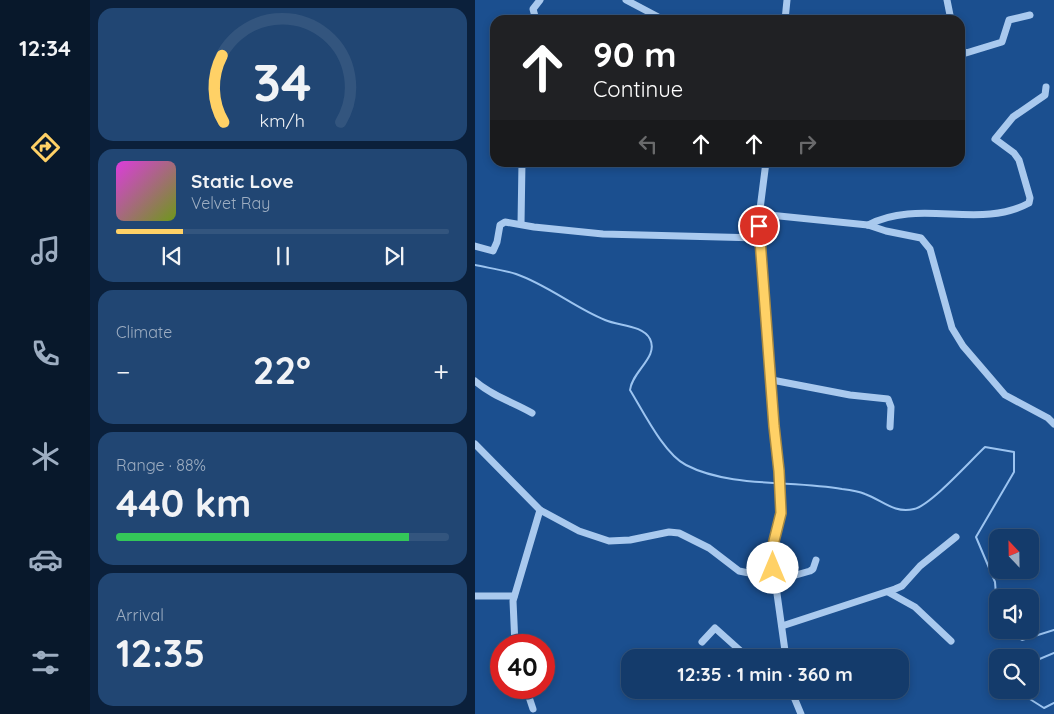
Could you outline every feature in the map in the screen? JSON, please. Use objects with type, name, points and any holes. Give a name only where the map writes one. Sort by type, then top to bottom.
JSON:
[{"type":"street","points":[[535,15],[533,9],[540,0]]},
{"type":"street","points":[[626,0],[636,2],[656,15]]},
{"type":"street","points":[[786,15],[787,0]]},
{"type":"street","points":[[947,0],[950,15]]},
{"type":"street","points":[[965,52],[1002,42],[1009,20],[1030,15]]},
{"type":"street","points":[[868,225],[880,219],[929,212],[996,214],[1015,210],[1029,203],[1030,198],[1019,160],[1014,153],[996,142],[995,137],[1013,117],[1045,95],[1047,87]]},
{"type":"street","points":[[521,224],[522,167]]},
{"type":"street","points":[[765,167],[759,214],[759,238],[780,485],[781,520],[772,549],[785,649]]},
{"type":"street","points":[[759,214],[868,225],[886,232],[917,236],[924,240],[930,249],[952,328],[963,346],[1005,395],[1054,423]]},
{"type":"street","points":[[475,246],[493,251],[496,248],[502,222],[611,234],[759,238]]},
{"type":"street","points":[[772,380],[850,395],[889,399],[891,407],[890,427]]},
{"type":"street","points":[[475,381],[489,392],[509,399],[532,413]]},
{"type":"street","points":[[475,444],[540,510],[585,533],[609,541],[630,540],[669,532],[679,533],[709,548],[739,571],[775,580],[810,571],[815,566],[815,560]]},
{"type":"street","points":[[514,634],[514,596],[540,510]]},
{"type":"street","points":[[782,626],[902,586],[920,566],[956,537]]},
{"type":"street","points":[[888,592],[915,607],[951,641]]},
{"type":"street","points":[[475,596],[514,596]]},
{"type":"street","points":[[702,642],[715,628],[739,649]]},
{"type":"street","points":[[530,699],[533,708]]},
{"type":"street","points":[[795,699],[801,714]]},
{"type":"waterway","points":[[475,265],[528,279],[594,315],[611,322],[636,328],[647,334],[652,346],[651,352],[635,377],[630,390],[670,452],[686,465],[703,472],[742,480],[823,486],[854,491],[888,506],[907,510],[921,506],[930,500],[985,447],[1014,452],[1014,472],[976,537],[995,582],[996,589]]},
{"type":"waterway","points":[[1039,635],[1054,630]]},
{"type":"waterway","points":[[1020,639],[1025,639]]},
{"type":"waterway","points":[[1039,659],[1054,653]]},
{"type":"waterway","points":[[1030,699],[1044,708],[1054,703]]},
{"type":"route","points":[[759,226],[781,513],[781,520],[772,549],[773,568]]}]
